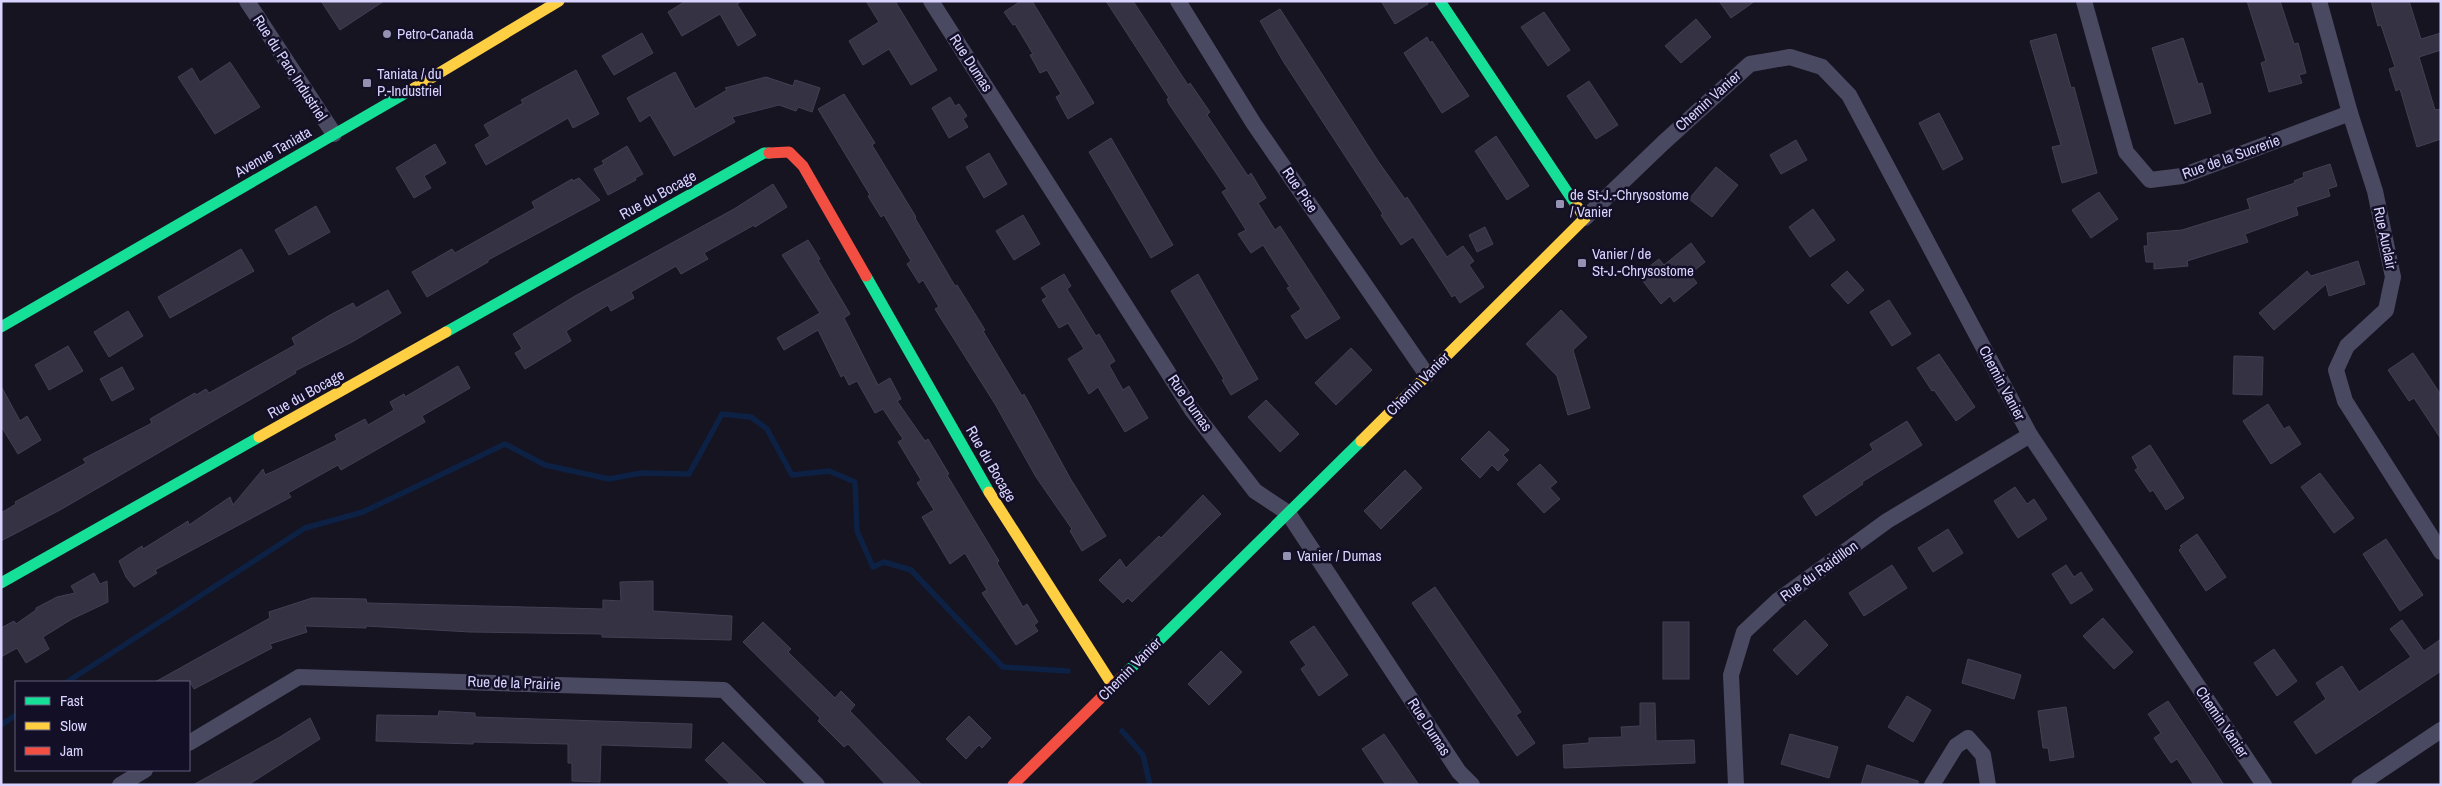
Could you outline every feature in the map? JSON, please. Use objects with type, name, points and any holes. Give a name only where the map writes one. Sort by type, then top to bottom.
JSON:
[{"type":"street","name":"Rue du Parc Industriel","points":[[247,1],[334,134]]},
{"type":"street","name":"Avenue Taniata","points":[[1,327],[559,1]]},
{"type":"street","name":"Rue Dumas","points":[[932,1],[1192,410],[1255,491],[1288,513],[1458,772],[1472,785]]},
{"type":"street","name":"Rue Pise","points":[[1178,1],[1254,124],[1427,375]]},
{"type":"street","points":[[1440,1],[1585,218]]},
{"type":"street","name":"Rue de la Sucrerie","points":[[2084,1],[2126,152],[2150,180],[2182,176],[2350,112]]},
{"type":"street","name":"Rue Auclair","points":[[2319,1],[2350,112],[2375,191],[2393,277],[2386,310],[2347,346],[2336,370],[2345,401],[2441,552]]},
{"type":"street","name":"Chemin Vanier","points":[[1013,785],[1663,143],[1750,64],[1790,57],[1822,67],[1849,95],[2030,435],[2264,785]]},
{"type":"street","name":"Rue du Bocage","points":[[1,583],[764,153],[789,152],[803,166],[996,506],[1113,686]]},
{"type":"street","name":"Rue du Raidillon","points":[[1736,785],[1731,675],[1744,632],[1777,601],[1888,522],[2030,435]]},
{"type":"street","name":"Rue de la Prairie","points":[[190,742],[299,677],[724,690],[817,785]]},
{"type":"street","points":[[2359,785],[2441,730]]},
{"type":"street","points":[[1932,785],[1956,746],[1968,738],[1983,755],[1988,785]]},
{"type":"street","points":[[120,785],[142,771]]},
{"type":"building","points":[[321,1],[384,1],[340,30]]},
{"type":"building","points":[[686,1],[742,1],[737,4],[756,35],[738,46],[720,14],[682,36],[668,12]]},
{"type":"building","points":[[866,1],[895,1],[937,70],[911,85],[889,49],[863,65],[849,41],[879,22]]},
{"type":"building","points":[[1021,1],[1032,1],[1094,103],[1068,119],[1056,97],[1061,94],[1047,70],[1040,73],[1030,55],[1033,54],[1015,24],[1013,25],[1004,12]]},
{"type":"building","points":[[1106,1],[1133,1],[1188,85],[1190,83],[1210,112],[1207,115],[1248,176],[1251,173],[1266,198],[1258,203],[1275,230],[1280,226],[1340,318],[1306,339],[1291,316],[1301,309],[1287,288],[1290,287],[1263,245],[1251,253],[1238,234],[1246,230],[1222,192],[1227,189],[1169,104],[1167,99],[1169,98]]},
{"type":"building","points":[[1381,1],[1427,1],[1428,4],[1395,24]]},
{"type":"building","points":[[1719,1],[1755,1],[1731,18]]},
{"type":"building","points":[[2247,1],[2280,1],[2294,44],[2298,43],[2306,73],[2299,75],[2302,83],[2269,92],[2261,63],[2266,61]]},
{"type":"building","points":[[2371,1],[2409,1],[2421,39],[2441,33],[2441,50],[2419,57],[2435,110],[2441,109],[2441,139],[2417,147],[2400,89],[2396,91],[2389,69],[2395,67],[2381,25],[2378,26]]},
{"type":"building","points":[[1280,9],[1378,161],[1405,199],[1407,197],[1447,257],[1463,246],[1474,261],[1469,265],[1484,287],[1460,303],[1455,295],[1452,297],[1413,237],[1401,245],[1381,215],[1383,214],[1283,61],[1260,21]]},
{"type":"building","points":[[1544,12],[1570,50],[1548,66],[1521,27]]},
{"type":"building","points":[[1696,19],[1711,37],[1681,63],[1665,46]]},
{"type":"building","points":[[642,33],[653,53],[614,75],[602,56]]},
{"type":"building","points":[[2056,34],[2071,88],[2074,87],[2097,173],[2062,183],[2052,147],[2061,145],[2030,41]]},
{"type":"building","points":[[1427,37],[1430,43],[1432,41],[1469,96],[1442,113],[1404,53]]},
{"type":"building","points":[[2183,38],[2198,84],[2202,83],[2211,113],[2175,124],[2152,48]]},
{"type":"building","points":[[230,62],[260,107],[215,134],[178,77],[192,68],[200,82]]},
{"type":"building","points":[[576,70],[599,114],[573,128],[568,118],[486,165],[475,145],[490,136],[484,125],[523,103],[521,100]]},
{"type":"building","points":[[675,72],[695,109],[727,90],[725,88],[766,77],[793,86],[795,80],[820,88],[812,112],[798,107],[796,111],[779,105],[732,117],[735,122],[674,156],[650,115],[640,122],[627,98]]},
{"type":"building","points":[[1589,81],[1618,125],[1596,139],[1567,96]]},
{"type":"building","points":[[844,94],[875,143],[872,145],[955,286],[957,285],[985,330],[983,331],[1022,396],[1024,394],[1070,478],[1106,536],[1082,551],[1070,531],[1072,529],[1036,477],[995,404],[935,309],[939,307],[923,280],[919,283],[907,264],[911,261],[884,215],[881,217],[868,196],[870,195],[818,109]]},
{"type":"building","points":[[950,97],[955,106],[959,104],[967,116],[963,119],[968,127],[949,138],[932,108]]},
{"type":"building","points":[[1939,113],[1963,159],[1943,170],[1919,123]]},
{"type":"building","points":[[1496,136],[1529,186],[1507,200],[1475,151]]},
{"type":"building","points":[[1111,138],[1173,245],[1151,258],[1089,152]]},
{"type":"building","points":[[1796,140],[1807,160],[1781,174],[1770,155]]},
{"type":"building","points":[[435,144],[446,163],[424,176],[431,188],[414,198],[396,168]]},
{"type":"building","points":[[627,146],[643,174],[635,178],[636,180],[608,195],[594,169],[604,164],[602,161]]},
{"type":"building","points":[[989,153],[1007,184],[984,198],[966,167]]},
{"type":"building","points":[[2330,164],[2337,186],[2328,189],[2330,196],[2296,207],[2298,215],[2245,234],[2248,242],[2187,261],[2188,266],[2154,269],[2154,262],[2146,262],[2144,246],[2148,246],[2147,233],[2182,230],[2250,209],[2247,199],[2295,183],[2294,181],[2304,177],[2303,173]]},
{"type":"building","points":[[1716,167],[1738,185],[1712,217],[1689,199]]},
{"type":"building","points":[[579,178],[600,200],[488,260],[488,262],[427,297],[412,272],[452,249],[455,253],[535,208],[532,202],[572,179],[573,181]]},
{"type":"building","points":[[773,184],[787,207],[755,227],[754,225],[704,253],[708,259],[681,274],[676,266],[631,292],[634,298],[611,311],[608,305],[566,331],[571,341],[525,369],[515,353],[522,349],[513,334],[575,296],[734,209]]},
{"type":"building","points":[[2099,192],[2118,219],[2091,238],[2072,210]]},
{"type":"building","points":[[316,206],[330,232],[289,255],[275,230]]},
{"type":"building","points":[[1813,209],[1835,240],[1810,257],[1789,227]]},
{"type":"building","points":[[1023,215],[1040,244],[1014,260],[996,231]]},
{"type":"building","points":[[1485,227],[1493,244],[1477,252],[1469,235]]},
{"type":"building","points":[[808,240],[850,314],[844,318],[878,385],[890,378],[901,399],[897,401],[925,441],[928,439],[949,474],[947,475],[999,561],[997,563],[1023,607],[1027,604],[1038,622],[1034,625],[1038,631],[1016,645],[982,593],[987,590],[965,553],[950,564],[922,517],[934,510],[917,483],[921,480],[898,442],[903,439],[883,409],[875,413],[857,381],[849,385],[844,375],[841,377],[818,330],[784,350],[777,338],[820,313],[782,255]]},
{"type":"building","points":[[1691,243],[1705,262],[1690,274],[1697,283],[1674,302],[1670,296],[1661,304],[1638,275],[1659,259],[1664,265]]},
{"type":"building","points":[[241,249],[254,271],[170,318],[158,297]]},
{"type":"building","points":[[2358,261],[2365,284],[2329,296],[2326,284],[2274,330],[2259,313],[2307,271],[2311,276]]},
{"type":"building","points":[[1847,271],[1864,290],[1848,304],[1831,285]]},
{"type":"building","points":[[1064,274],[1071,286],[1067,289],[1096,336],[1099,334],[1115,361],[1109,365],[1123,390],[1129,386],[1148,418],[1125,432],[1098,387],[1089,394],[1068,359],[1084,349],[1068,323],[1059,328],[1042,300],[1047,297],[1041,288]]},
{"type":"building","points":[[1198,274],[1258,379],[1231,395],[1222,380],[1224,379],[1171,291]]},
{"type":"building","points":[[388,290],[401,313],[352,342],[295,371],[296,373],[60,510],[1,541],[1,513],[16,504],[15,502],[86,463],[83,459],[152,423],[150,419],[195,393],[196,395],[206,389],[209,393],[295,345],[292,338],[330,315],[353,303],[356,308]]},
{"type":"building","points":[[1889,300],[1911,334],[1892,346],[1870,312]]},
{"type":"building","points":[[1561,310],[1587,337],[1573,350],[1590,408],[1568,415],[1557,376],[1526,344]]},
{"type":"building","points":[[128,311],[143,336],[109,357],[94,332]]},
{"type":"building","points":[[68,346],[83,371],[49,390],[35,365]]},
{"type":"building","points":[[1351,348],[1372,370],[1336,405],[1315,383]]},
{"type":"building","points":[[2413,353],[2441,395],[2441,439],[2414,398],[2409,401],[2388,370]]},
{"type":"building","points":[[1939,354],[1975,407],[1956,421],[1934,390],[1932,391],[1917,368]]},
{"type":"building","points":[[2234,356],[2263,357],[2262,395],[2233,394]]},
{"type":"building","points":[[458,366],[470,388],[422,416],[425,422],[341,470],[338,465],[288,493],[291,497],[155,570],[157,573],[134,587],[126,577],[119,561],[142,546],[143,549],[188,521],[189,525],[230,497],[233,505],[263,469],[265,475],[274,471],[337,440],[335,435],[365,419],[368,425],[394,410],[390,402],[404,394],[405,397]]},
{"type":"building","points":[[122,367],[134,389],[112,401],[100,379]]},
{"type":"building","points":[[1,386],[20,421],[27,416],[41,440],[18,454],[1,426]]},
{"type":"building","points":[[1266,400],[1299,434],[1280,452],[1248,417]]},
{"type":"building","points":[[2268,404],[2284,429],[2289,426],[2301,444],[2271,464],[2243,421]]},
{"type":"building","points":[[1907,421],[1922,445],[1862,482],[1863,484],[1816,516],[1803,496],[1873,450],[1870,444]]},
{"type":"building","points":[[1489,431],[1509,450],[1503,455],[1508,460],[1498,471],[1492,465],[1480,478],[1461,459]]},
{"type":"building","points":[[2150,445],[2184,498],[2166,510],[2153,490],[2150,492],[2135,470],[2138,468],[2132,457]]},
{"type":"building","points":[[1540,464],[1557,482],[1550,488],[1560,499],[1544,513],[1517,484]]},
{"type":"building","points":[[1405,470],[1422,488],[1381,529],[1364,511]]},
{"type":"building","points":[[2320,473],[2354,518],[2334,533],[2301,487]]},
{"type":"building","points":[[2015,487],[2027,504],[2034,499],[2047,519],[2018,538],[1994,501]]},
{"type":"building","points":[[1203,495],[1221,514],[1132,602],[1128,598],[1123,603],[1099,580],[1120,559],[1126,568],[1159,536],[1161,538]]},
{"type":"building","points":[[1948,529],[1963,553],[1933,572],[1918,548]]},
{"type":"building","points":[[2197,534],[2226,577],[2206,591],[2179,550],[2182,547],[2180,546]]},
{"type":"building","points":[[2386,539],[2423,595],[2400,611],[2363,554]]},
{"type":"building","points":[[1892,565],[1907,588],[1864,616],[1849,593]]},
{"type":"building","points":[[2066,565],[2074,577],[2081,572],[2093,590],[2071,604],[2052,574]]},
{"type":"building","points":[[94,573],[100,584],[107,581],[108,602],[72,619],[43,637],[49,649],[26,663],[17,648],[1,657],[1,628],[14,621],[16,624],[36,610],[36,608],[57,597],[75,593],[71,586]]},
{"type":"building","points":[[653,581],[653,611],[732,616],[731,640],[602,637],[602,634],[470,632],[366,626],[366,628],[305,626],[307,632],[270,644],[272,648],[194,689],[190,681],[157,681],[270,618],[269,612],[312,598],[366,599],[367,603],[603,609],[603,600],[621,601],[620,582]]},
{"type":"building","points":[[1435,587],[1521,712],[1516,715],[1535,743],[1517,756],[1412,603]]},
{"type":"building","points":[[2103,618],[2133,652],[2114,669],[2083,636]]},
{"type":"building","points":[[1805,620],[1828,645],[1797,675],[1773,650]]},
{"type":"building","points":[[2402,620],[2424,651],[2441,639],[2441,671],[2316,754],[2294,722],[2326,699],[2316,683],[2342,666],[2359,692],[2411,657],[2390,629]]},
{"type":"building","points":[[763,622],[791,649],[788,652],[835,698],[841,691],[855,705],[850,711],[922,785],[886,785],[848,744],[844,747],[818,721],[820,718],[743,642]]},
{"type":"building","points":[[1663,622],[1689,622],[1689,679],[1663,679]]},
{"type":"building","points":[[1314,626],[1348,675],[1319,696],[1301,669],[1306,665],[1290,642]]},
{"type":"building","points":[[2274,649],[2297,681],[2277,696],[2254,663]]},
{"type":"building","points":[[1221,651],[1242,672],[1209,705],[1188,684]]},
{"type":"building","points":[[1968,659],[2021,675],[2014,699],[1962,683]]},
{"type":"building","points":[[1907,696],[1931,710],[1913,742],[1888,727]]},
{"type":"building","points":[[2168,701],[2224,785],[2194,785],[2177,759],[2171,763],[2154,738],[2161,733],[2148,714]]},
{"type":"building","points":[[1640,703],[1655,703],[1656,741],[1694,740],[1695,763],[1564,768],[1563,745],[1589,743],[1589,738],[1622,737],[1621,727],[1640,726]]},
{"type":"building","points":[[2066,707],[2074,757],[2050,761],[2048,748],[2043,748],[2038,711]]},
{"type":"building","points":[[439,711],[475,713],[475,717],[692,724],[691,748],[601,745],[600,782],[572,781],[572,763],[568,763],[568,744],[376,741],[377,715],[438,716]]},
{"type":"building","points":[[969,716],[991,738],[982,748],[979,745],[966,759],[946,739]]},
{"type":"building","points":[[310,718],[320,739],[248,785],[193,785],[280,737]]},
{"type":"building","points":[[1384,734],[1419,785],[1386,785],[1362,749]]},
{"type":"building","points":[[1790,734],[1838,747],[1829,778],[1781,764]]},
{"type":"building","points":[[723,742],[767,785],[731,785],[705,760]]},
{"type":"building","points":[[1867,765],[1918,781],[1918,785],[1861,785]]},
{"type":"waterway","points":[[69,681],[305,528],[363,512],[505,444],[545,465],[609,479],[641,473],[689,474],[722,414],[751,417],[767,429],[792,475],[829,471],[855,482],[857,531],[873,567],[884,562],[911,570],[1003,667],[1068,671]]},
{"type":"waterway","points":[[1,725],[15,716]]},
{"type":"waterway","points":[[1122,731],[1143,755],[1150,785]]},
{"type":"traffic: fast","points":[[1440,1],[1576,205]]},
{"type":"traffic: fast","points":[[1,327],[411,90]]},
{"type":"traffic: fast","points":[[446,332],[764,153],[769,153]]},
{"type":"traffic: fast","points":[[866,276],[989,492]]},
{"type":"traffic: fast","points":[[1,583],[259,437]]},
{"type":"traffic: fast","points":[[1127,672],[1361,441]]},
{"type":"traffic: slow","points":[[411,90],[559,1]]},
{"type":"traffic: slow","points":[[1361,441],[1585,218],[1576,205]]},
{"type":"traffic: slow","points":[[259,437],[446,332]]},
{"type":"traffic: slow","points":[[989,492],[1113,686]]},
{"type":"traffic: jam","points":[[769,153],[789,152],[803,166],[866,276]]},
{"type":"traffic: jam","points":[[1013,785],[1127,672]]},
{"type":"place","name":"Petro-Canada","points":[[387,34]]},
{"type":"place","name":"Taniata / du P.-Industriel","points":[[367,83]]},
{"type":"place","name":"de St-J.-Chrysostome / Vanier","points":[[1560,204]]},
{"type":"place","name":"Vanier / de St-J.-Chrysostome","points":[[1582,263]]},
{"type":"place","name":"Vanier / Dumas","points":[[1287,556]]}]
